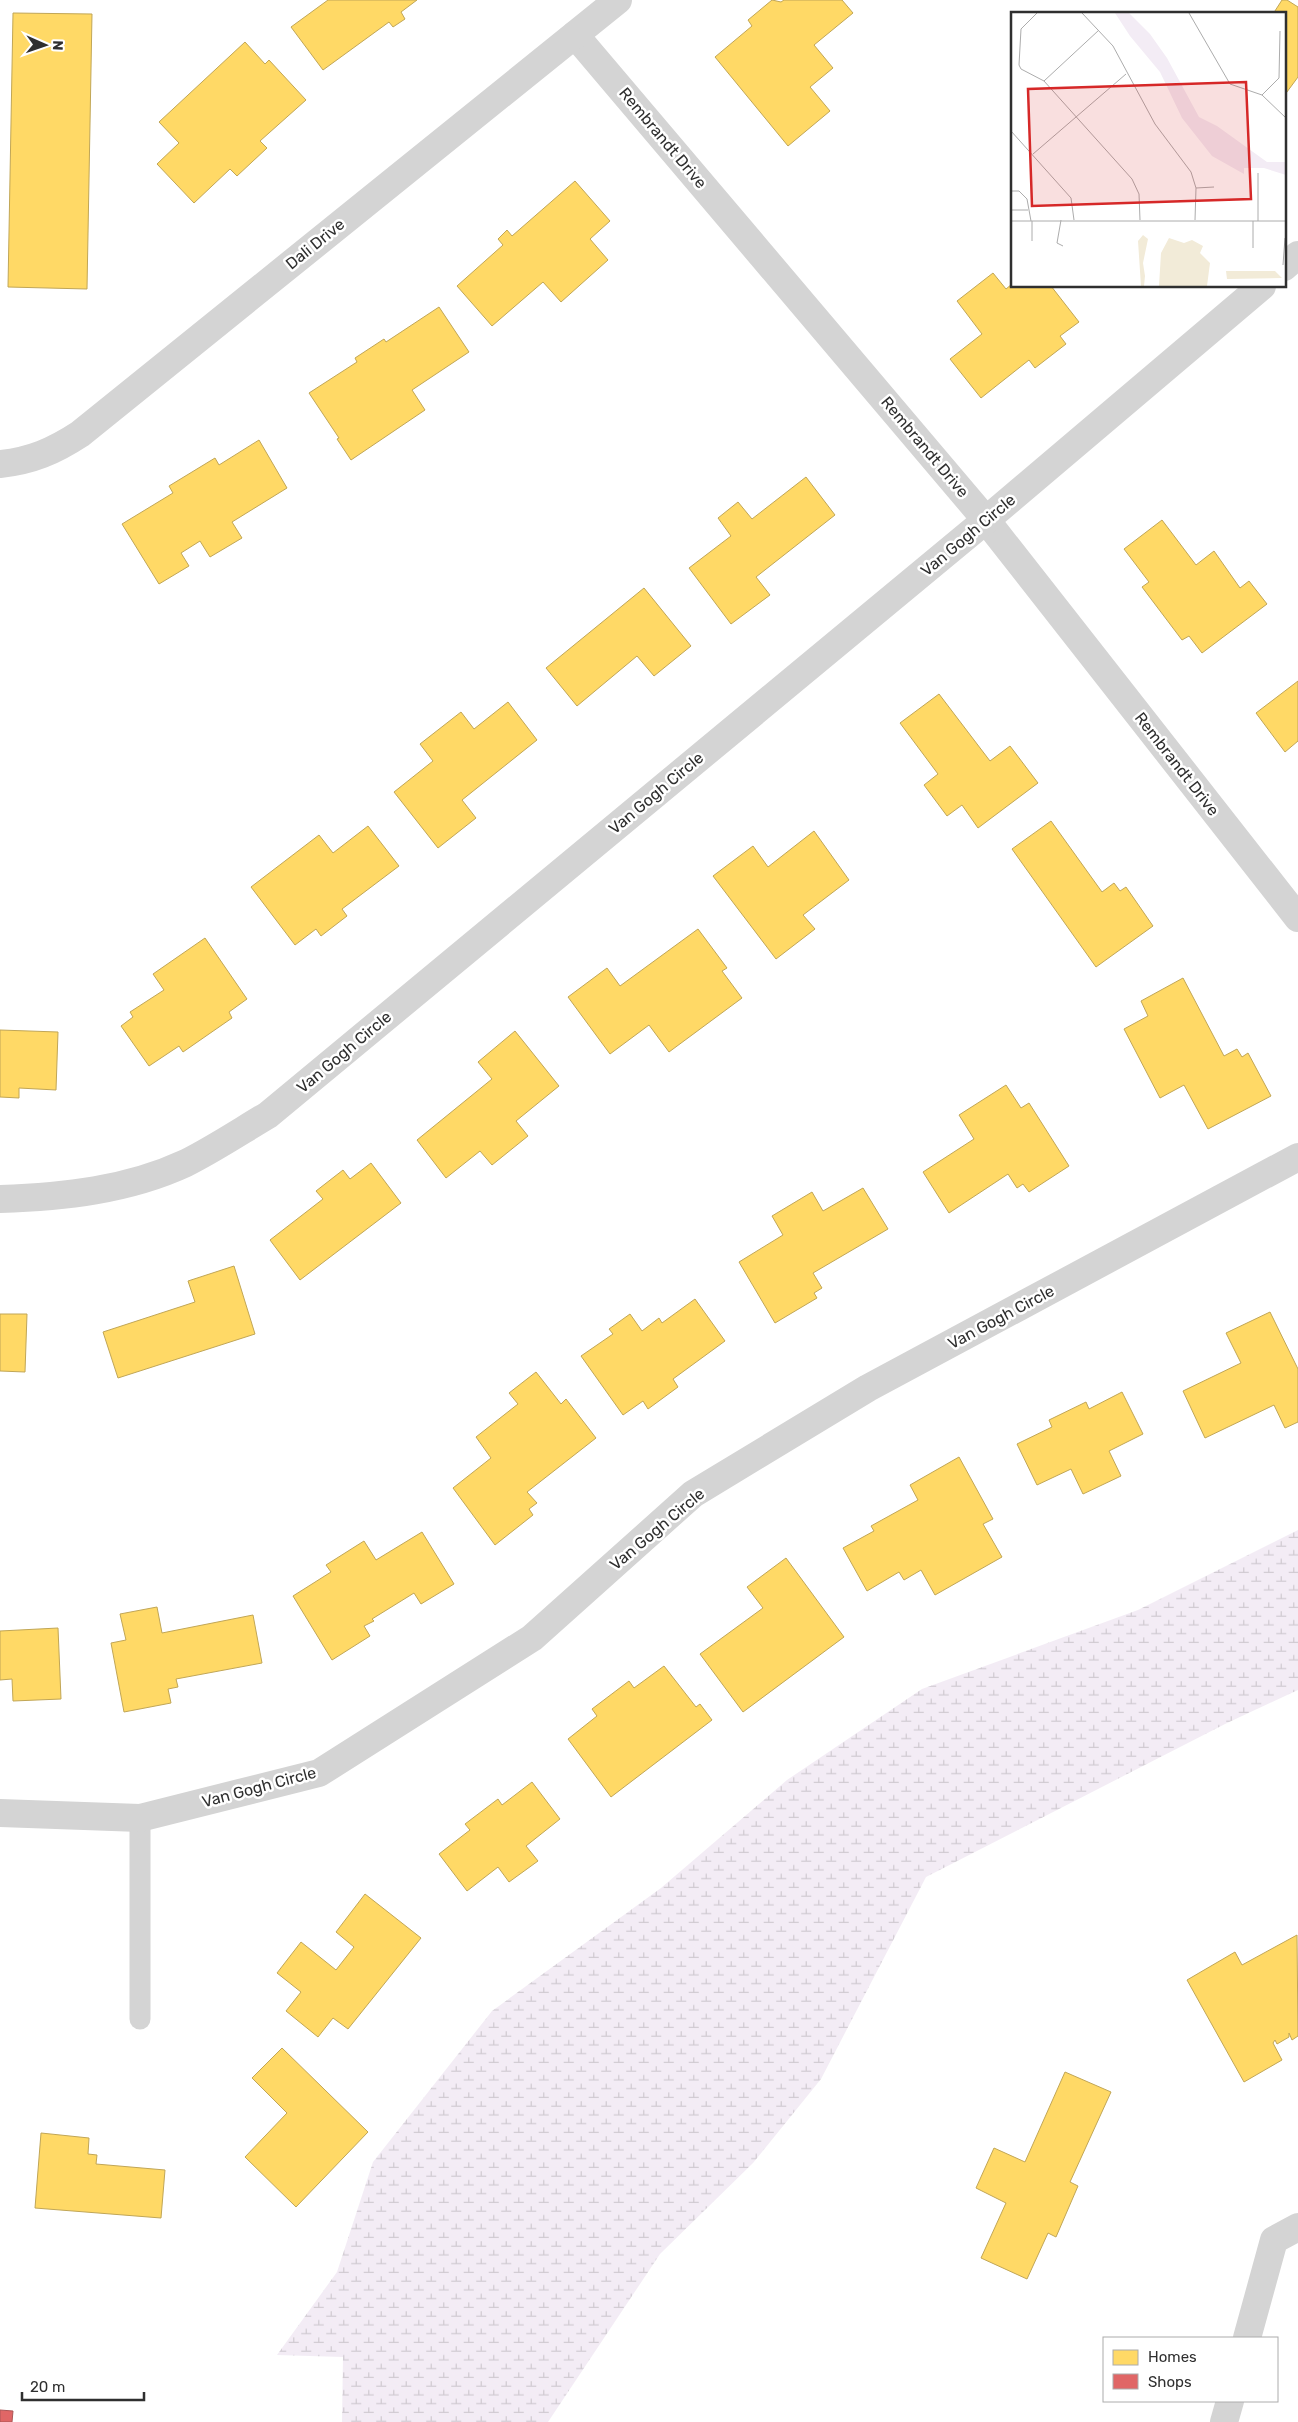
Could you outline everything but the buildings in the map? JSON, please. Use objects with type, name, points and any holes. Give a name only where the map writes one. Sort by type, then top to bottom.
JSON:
[{"type":"street","name":"Dali Drive","points":[[0,464],[22,462],[42,456],[60,447],[103,416],[618,0]]},
{"type":"street","name":"Rembrandt Drive","points":[[575,35],[986,520],[1298,918]]},
{"type":"street","points":[[1286,265],[1298,256]]},
{"type":"street","name":"Van Gogh Circle","points":[[0,1199],[40,1198],[99,1190],[143,1178],[185,1163],[268,1115],[986,520],[1260,288]]},
{"type":"street","name":"Van Gogh Circle","points":[[0,1812],[140,1818],[319,1773],[532,1638],[693,1494],[868,1388],[1298,1157]]},
{"type":"street","points":[[1247,2337],[1274,2240],[1298,2227]]},
{"type":"street","points":[[1224,2422],[1230,2402]]},
{"type":"lane","points":[[140,1818],[140,2019]]},
{"type":"green space","points":[[1298,1530],[1298,1690],[1227,1723],[926,1877],[821,2079],[753,2163],[660,2254],[548,2422],[342,2422],[343,2357],[277,2355],[337,2272],[373,2162],[492,2011],[661,1888],[787,1780],[922,1689],[1138,1610]]}]
